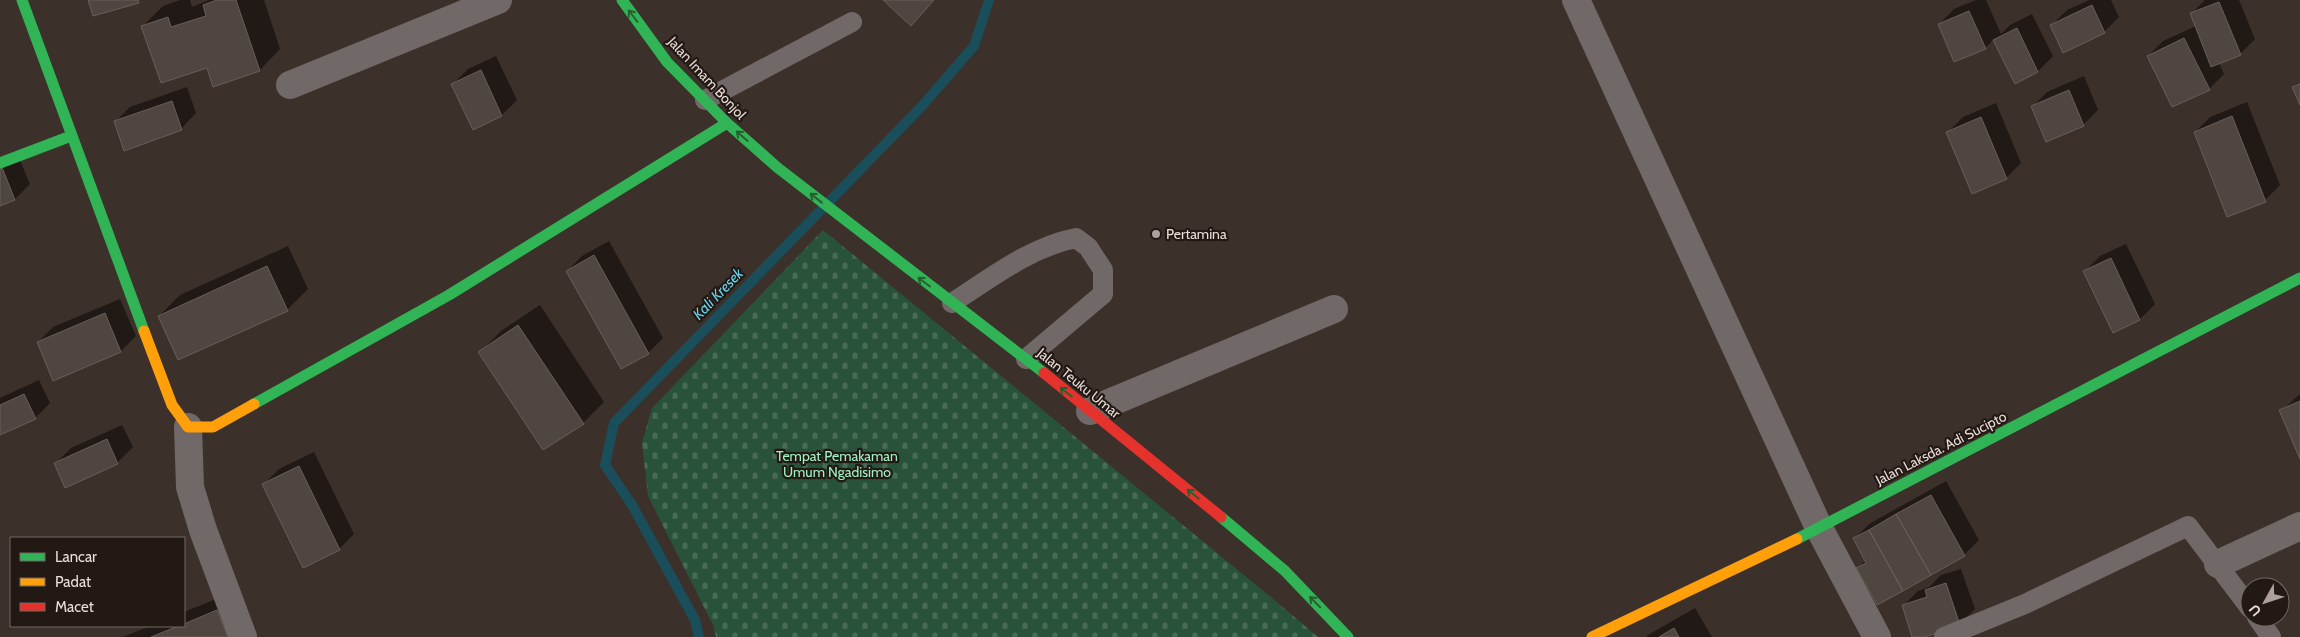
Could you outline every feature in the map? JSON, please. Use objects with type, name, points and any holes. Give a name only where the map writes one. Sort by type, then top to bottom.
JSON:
[{"type":"street","points":[[22,0],[172,405],[188,427],[190,487],[203,530],[243,637]]},
{"type":"street","points":[[290,85],[498,0]]},
{"type":"street","name":"Jalan Imam Bonjol","points":[[622,0],[667,62],[727,123],[778,168]]},
{"type":"street","points":[[1576,0],[1819,528],[1877,637]]},
{"type":"street","points":[[188,427],[213,426],[441,299],[727,123]]},
{"type":"street","points":[[0,163],[71,136]]},
{"type":"street","name":"Jalan Teuku Umar","points":[[778,168],[1026,359],[1285,571],[1348,637]]},
{"type":"street","name":"Jalan Laksda. Adi Sucipto","points":[[1592,637],[1819,528],[2300,278]]},
{"type":"street","points":[[1090,411],[1334,309]]},
{"type":"street","points":[[2218,564],[2300,526]]},
{"type":"lane","points":[[705,100],[852,22]]},
{"type":"lane","points":[[952,303],[1034,252],[1054,243],[1076,238],[1088,247],[1103,270],[1103,294],[1026,359]]},
{"type":"lane","points":[[1944,637],[2025,604],[2188,526],[2240,594]]},
{"type":"green space","name":"Tempat Pemakaman Umum Ngadisimo","points":[[823,230],[1318,637],[716,637],[713,625],[648,496],[642,443],[652,408]]},
{"type":"building","points":[[88,0],[138,0],[139,3],[93,16]]},
{"type":"building","points":[[217,0],[236,0],[260,71],[213,87],[207,68],[161,83],[141,26],[168,17],[171,27],[206,16],[203,5]]},
{"type":"building","points":[[883,0],[934,0],[911,26]]},
{"type":"building","points":[[2219,2],[2241,55],[2211,67],[2190,13]]},
{"type":"building","points":[[2092,5],[2105,33],[2063,53],[2050,25]]},
{"type":"building","points":[[1969,11],[1986,49],[1954,62],[1938,24]]},
{"type":"building","points":[[2017,28],[2038,72],[2015,84],[1993,40]]},
{"type":"building","points":[[2184,38],[2210,90],[2172,107],[2147,56]]},
{"type":"building","points":[[481,70],[502,116],[473,130],[451,84]]},
{"type":"building","points":[[2300,84],[2300,105],[2292,87]]},
{"type":"building","points":[[2069,90],[2084,126],[2046,142],[2031,106]]},
{"type":"building","points":[[172,101],[182,130],[124,151],[114,121]]},
{"type":"building","points":[[2232,116],[2266,202],[2227,217],[2194,132]]},
{"type":"building","points":[[1981,117],[2007,179],[1972,194],[1946,132]]},
{"type":"building","points":[[0,166],[15,200],[0,206]]},
{"type":"building","points":[[594,255],[649,354],[621,369],[566,271]]},
{"type":"building","points":[[2111,258],[2140,320],[2113,333],[2083,271]]},
{"type":"building","points":[[267,266],[288,311],[178,360],[158,316]]},
{"type":"building","points":[[105,313],[121,352],[53,381],[37,342]]},
{"type":"building","points":[[518,325],[584,424],[543,450],[478,352]]},
{"type":"building","points":[[24,394],[36,419],[0,435],[0,405]]},
{"type":"building","points":[[2300,401],[2300,459],[2279,410]]},
{"type":"building","points":[[107,439],[118,464],[65,488],[54,463]]},
{"type":"building","points":[[299,466],[340,550],[303,568],[262,484]]},
{"type":"building","points":[[1931,495],[1965,556],[1931,575],[1896,514]]},
{"type":"building","points":[[1896,514],[1931,575],[1903,591],[1869,530]]},
{"type":"building","points":[[1869,530],[1903,591],[1877,605],[1856,568],[1866,563],[1853,538]]},
{"type":"building","points":[[1946,583],[1960,625],[1925,637],[1912,637],[1902,605],[1927,597],[1925,590]]},
{"type":"building","points":[[217,610],[228,637],[151,637],[176,627],[185,627],[185,624]]},
{"type":"building","points":[[1674,628],[1679,637],[1659,637]]},
{"type":"waterway","name":"Kali Kresek","points":[[699,637],[695,620],[632,505],[605,465],[614,423],[922,106],[974,46],[989,0]]},
{"type":"traffic: fast","points":[[22,0],[144,331]]},
{"type":"traffic: fast","points":[[622,0],[667,62],[727,123],[778,168],[1044,373]]},
{"type":"traffic: fast","points":[[254,404],[449,295],[727,123]]},
{"type":"traffic: fast","points":[[0,163],[71,136]]},
{"type":"traffic: fast","points":[[1797,539],[2300,278]]},
{"type":"traffic: fast","points":[[1221,517],[1285,571],[1348,637]]},
{"type":"traffic: slow","points":[[144,331],[172,405],[188,427],[213,427],[254,404]]},
{"type":"traffic: slow","points":[[1592,637],[1797,539]]},
{"type":"traffic: jam","points":[[1044,373],[1221,517]]},
{"type":"place","name":"Pertamina","points":[[1156,234]]}]
